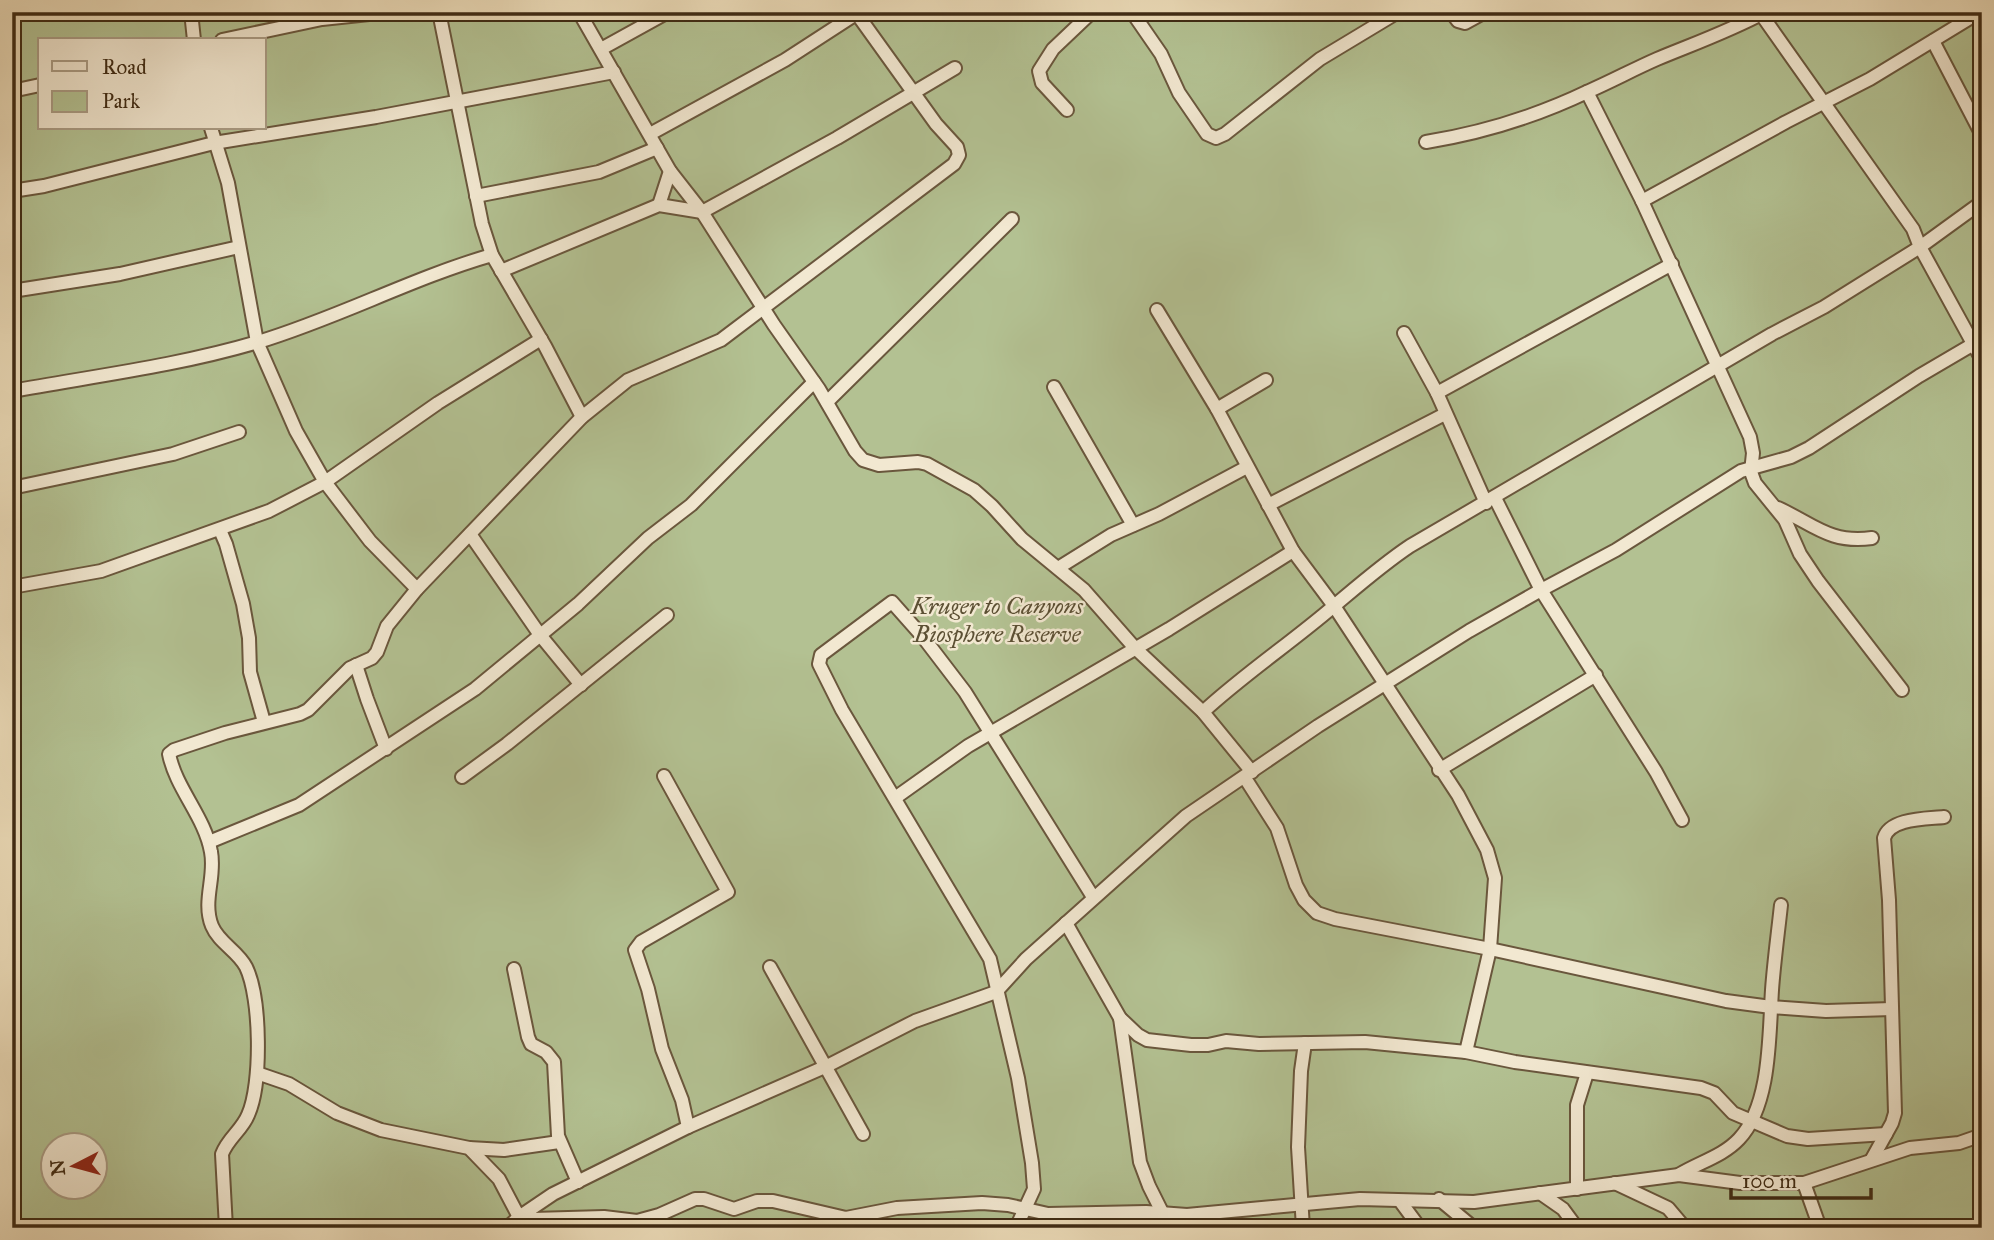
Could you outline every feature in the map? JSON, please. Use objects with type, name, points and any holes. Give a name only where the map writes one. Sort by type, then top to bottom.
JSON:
[{"type":"street","points":[[191,12],[194,38]]},
{"type":"street","points":[[232,38],[323,19],[388,12]]},
{"type":"street","points":[[439,12],[482,224],[492,255],[582,417]]},
{"type":"street","points":[[579,12],[670,171],[702,212],[764,310],[814,382],[846,440],[863,460],[879,466],[918,462],[935,467],[974,490],[1022,539],[1084,590],[1135,648],[1203,712],[1248,775],[1277,828],[1296,885],[1310,908],[1335,919],[1490,949],[1726,1001],[1826,1011],[1892,1010]]},
{"type":"street","points":[[601,49],[668,12]]},
{"type":"street","points":[[1067,110],[1042,83],[1039,71],[1053,48],[1092,12]]},
{"type":"street","points":[[1132,12],[1161,54],[1179,93],[1207,134],[1213,138],[1225,134],[1320,59],[1398,12]]},
{"type":"street","points":[[1451,12],[1458,21],[1465,23],[1485,12]]},
{"type":"street","points":[[1642,201],[1870,79],[1980,12]]},
{"type":"street","points":[[226,1228],[222,1154],[225,1144],[249,1113],[257,1073],[254,994],[239,957],[216,933],[210,919],[208,903],[212,870],[209,842],[169,754],[174,750],[308,710],[356,665],[372,658],[387,626],[417,589],[582,417],[628,380],[721,340],[764,310],[958,159],[957,147],[936,124],[858,13],[785,60],[650,134]]},
{"type":"street","points":[[1426,142],[1466,136],[1497,127],[1587,92],[1658,59],[1740,26],[1763,13],[1913,229],[1920,247],[1977,341],[1982,359]]},
{"type":"street","points":[[1933,41],[1982,135]]},
{"type":"street","points":[[501,271],[659,205],[702,212],[837,138],[955,68]]},
{"type":"street","points":[[12,191],[44,186],[214,143],[459,103],[614,72]]},
{"type":"street","points":[[12,91],[38,85]]},
{"type":"street","points":[[1587,92],[1672,264],[1750,437],[1755,483],[1785,520],[1800,554],[1818,581],[1902,690]]},
{"type":"street","points":[[211,130],[226,174],[257,342],[296,431],[324,482],[370,541],[417,589]]},
{"type":"street","points":[[476,196],[599,172],[657,148]]},
{"type":"street","points":[[659,205],[670,171]]},
{"type":"street","points":[[1203,712],[1250,670],[1334,606],[1386,562],[1717,366],[1824,307],[1920,247],[1982,202]]},
{"type":"street","points":[[827,402],[1012,219]]},
{"type":"street","points":[[12,291],[120,274],[239,247]]},
{"type":"street","points":[[12,391],[161,366],[257,342],[339,314],[453,267],[492,255]]},
{"type":"street","points":[[1437,393],[1672,264]]},
{"type":"street","points":[[1157,310],[1217,410],[1293,551],[1334,606],[1439,770],[1458,795],[1487,850],[1495,878],[1490,949],[1466,1052]]},
{"type":"street","points":[[1405,333],[1490,500],[1541,590],[1596,675],[1682,820]]},
{"type":"street","points":[[12,587],[101,571],[269,511],[324,482],[438,402],[541,339]]},
{"type":"street","points":[[507,1228],[553,1194],[688,1127],[827,1066],[915,1021],[996,992],[1026,959],[1186,816],[1318,726],[1541,590],[1616,550],[1730,478],[1752,467],[1791,457],[1809,448],[1977,341]]},
{"type":"street","points":[[1217,410],[1266,380]]},
{"type":"street","points":[[209,842],[299,805],[475,689],[609,576],[648,538],[691,505],[814,382]]},
{"type":"street","points":[[1054,387],[1133,525]]},
{"type":"street","points":[[1268,505],[1445,414]]},
{"type":"street","points":[[12,488],[173,454],[239,432]]},
{"type":"street","points":[[1058,568],[1111,535],[1247,467]]},
{"type":"street","points":[[1774,506],[1833,537],[1856,540],[1872,538]]},
{"type":"street","points":[[220,530],[243,604],[249,638],[250,673],[264,722]]},
{"type":"street","points":[[470,534],[540,635],[581,685]]},
{"type":"street","points":[[895,798],[954,755],[1293,551]]},
{"type":"street","points":[[1016,1228],[1034,1189],[1032,1163],[1018,1078],[992,967],[980,940],[842,710],[823,673],[819,659],[828,648],[892,602],[949,669],[1093,897]]},
{"type":"street","points":[[462,777],[667,615]]},
{"type":"street","points":[[356,665],[386,749]]},
{"type":"street","points":[[1439,770],[1596,675]]},
{"type":"street","points":[[664,776],[728,891],[641,942],[635,950],[648,989],[662,1049],[682,1100],[688,1127]]},
{"type":"street","points":[[1872,1158],[1895,1113],[1889,900],[1884,838],[1890,827],[1896,824],[1944,817]]},
{"type":"street","points":[[1679,1175],[1727,1149],[1753,1122],[1761,1100],[1781,905]]},
{"type":"street","points":[[1066,923],[1120,1018],[1138,1035],[1157,1041],[1191,1045],[1226,1041],[1259,1044],[1365,1042],[1466,1052],[1709,1090],[1734,1113],[1796,1138],[1886,1134]]},
{"type":"street","points":[[771,967],[863,1134]]},
{"type":"street","points":[[514,969],[531,1044],[546,1052],[554,1062],[559,1142],[578,1182]]},
{"type":"street","points":[[1120,1018],[1140,1162],[1170,1228]]},
{"type":"street","points":[[1303,1228],[1298,1147],[1301,1071],[1305,1043]]},
{"type":"street","points":[[257,1073],[289,1084],[337,1112],[381,1130],[469,1148],[504,1150],[559,1142]]},
{"type":"street","points":[[1577,1189],[1577,1105],[1587,1073]]},
{"type":"street","points":[[637,1221],[659,1215],[695,1199],[704,1199],[734,1209],[757,1201],[773,1201],[846,1218],[897,1208],[982,1203],[1008,1205],[1048,1214],[1112,1211],[1204,1215],[1360,1199],[1474,1202],[1679,1175],[1740,1183],[1804,1183],[1872,1158],[1910,1148],[1959,1143],[1981,1136]]},
{"type":"street","points":[[469,1148],[499,1179],[519,1217]]},
{"type":"street","points":[[1615,1183],[1668,1208],[1685,1228]]},
{"type":"street","points":[[1804,1183],[1820,1228]]},
{"type":"street","points":[[1540,1193],[1563,1209],[1577,1228]]},
{"type":"street","points":[[1439,1199],[1474,1228]]},
{"type":"street","points":[[1400,1201],[1420,1228]]},
{"type":"street","points":[[519,1217],[553,1223],[604,1217],[658,1227]]},
{"type":"green space","name":"Kruger to Canyons Biosphere Reserve","points":[[12,12],[1982,12],[1982,1228],[12,1228]]}]
